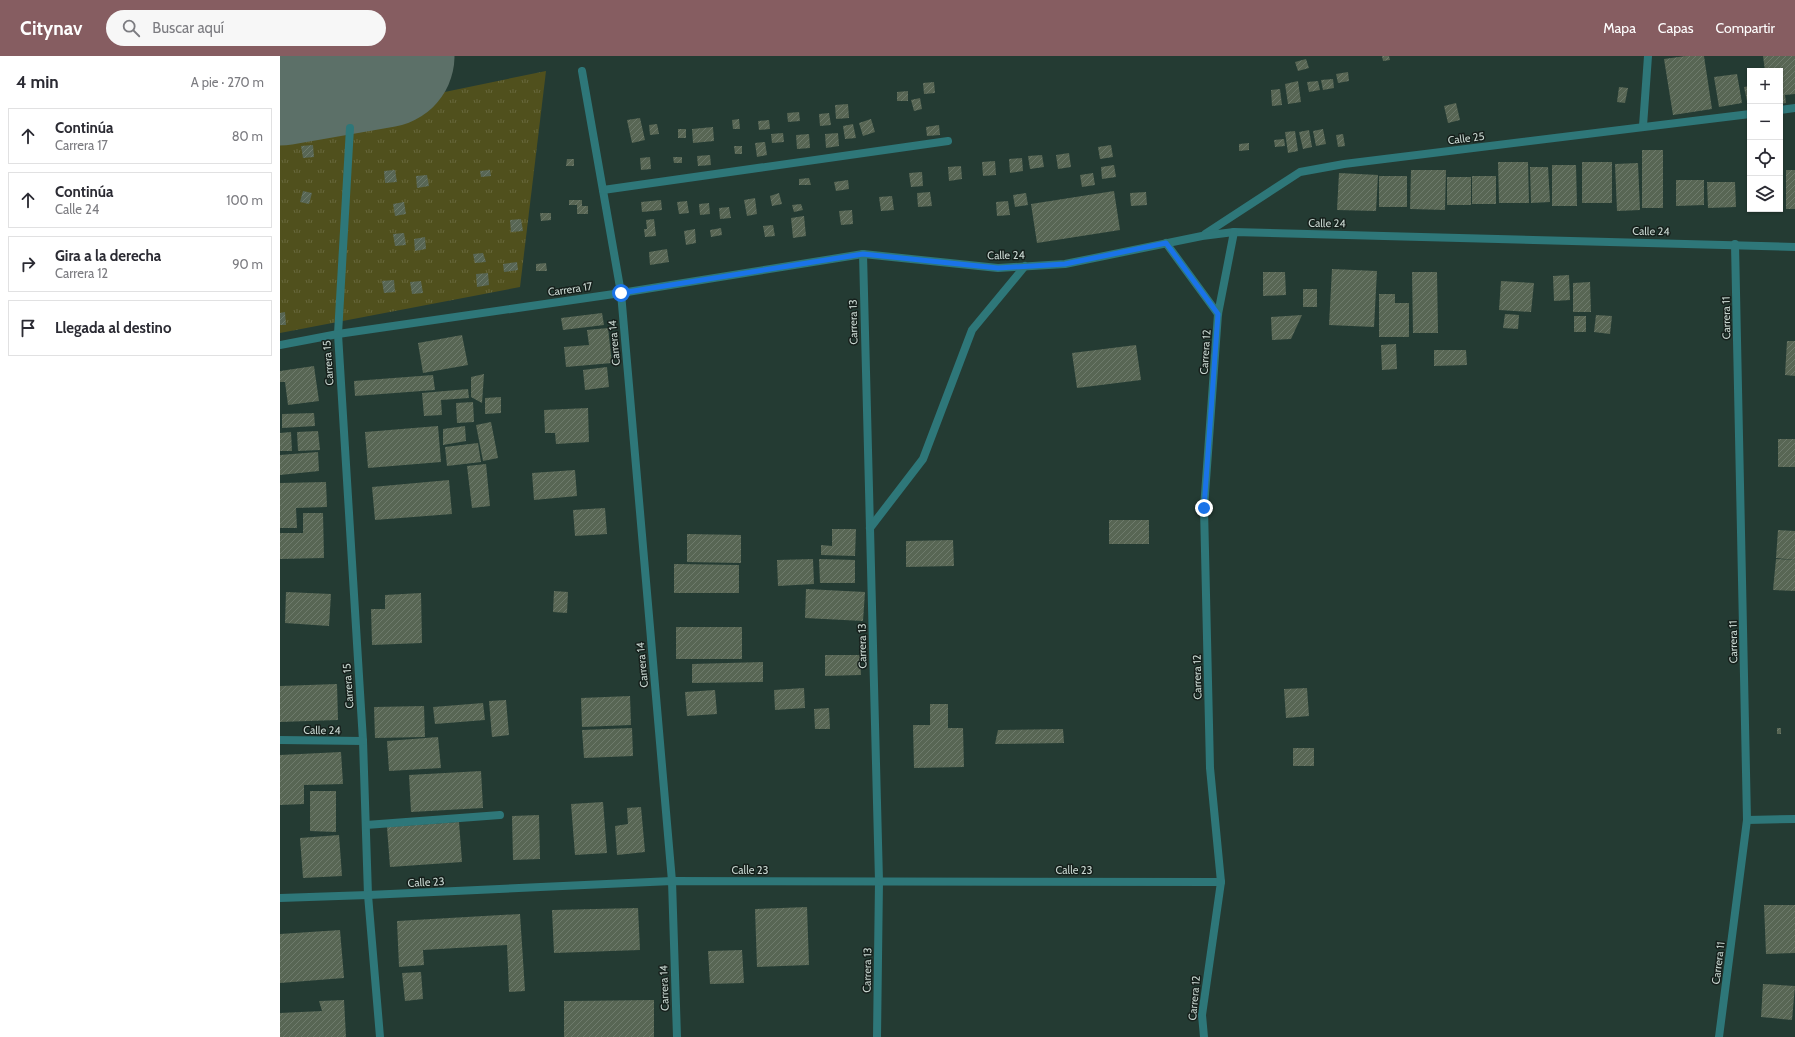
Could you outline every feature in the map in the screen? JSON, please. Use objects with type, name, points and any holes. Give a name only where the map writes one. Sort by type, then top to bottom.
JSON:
[{"type":"street","points":[[1643,126],[1648,56]]},
{"type":"street","name":"Carrera 14","points":[[582,71],[621,293],[672,881],[677,1037]]},
{"type":"street","points":[[1783,110],[1795,108]]},
{"type":"street","name":"Calle 25","points":[[1202,236],[1300,172],[1344,164],[1747,114]]},
{"type":"street","name":"Carrera 15","points":[[350,128],[338,334],[363,741],[368,895],[380,1037]]},
{"type":"street","points":[[603,190],[948,142]]},
{"type":"street","name":"Calle 24","points":[[863,254],[998,268],[1065,264],[1202,236],[1234,232],[1735,244],[1795,247]]},
{"type":"street","name":"Carrera 12","points":[[1204,1037],[1202,1015],[1221,882],[1210,768],[1204,508],[1218,314],[1234,232]]},
{"type":"street","name":"Carrera 12","points":[[1166,243],[1218,314]]},
{"type":"street","name":"Carrera 11","points":[[1719,1037],[1747,820],[1735,244]]},
{"type":"street","name":"Carrera 17","points":[[280,345],[338,334],[621,293],[863,254]]},
{"type":"street","name":"Carrera 13","points":[[863,254],[879,881],[877,1037]]},
{"type":"street","points":[[870,528],[923,459],[972,330],[1025,266]]},
{"type":"street","name":"Calle 24","points":[[280,740],[363,741]]},
{"type":"street","points":[[366,825],[500,815]]},
{"type":"street","points":[[1747,820],[1795,819]]},
{"type":"street","name":"Calle 23","points":[[280,898],[672,881],[1221,882]]},
{"type":"green space","points":[[546,71],[520,287],[280,333],[280,126]]},
{"type":"building","points":[[1382,56],[1389,56],[1390,60],[1383,61]]},
{"type":"building","points":[[1686,56],[1704,56],[1712,109],[1673,115],[1664,59]]},
{"type":"building","points":[[1763,56],[1795,56],[1795,94],[1785,95],[1786,103],[1783,104],[1783,68],[1765,68]]},
{"type":"building","points":[[1306,59],[1309,68],[1298,71],[1295,62]]},
{"type":"building","points":[[1348,72],[1349,81],[1338,83],[1336,74]]},
{"type":"building","points":[[1737,74],[1742,103],[1719,107],[1714,77]]},
{"type":"building","points":[[1333,79],[1334,88],[1323,90],[1321,80]]},
{"type":"building","points":[[1298,81],[1301,102],[1288,104],[1285,84]]},
{"type":"building","points":[[1318,81],[1320,90],[1309,92],[1307,82]]},
{"type":"building","points":[[934,82],[935,93],[924,94],[923,83]]},
{"type":"building","points":[[1747,86],[1747,101],[1744,87]]},
{"type":"building","points":[[1619,87],[1628,88],[1625,103],[1617,102]]},
{"type":"building","points":[[1280,89],[1282,105],[1272,106],[1271,90]]},
{"type":"building","points":[[908,91],[908,101],[897,101],[897,92]]},
{"type":"building","points":[[920,98],[922,109],[914,111],[911,100]]},
{"type":"building","points":[[1456,103],[1460,120],[1448,123],[1444,106]]},
{"type":"building","points":[[848,104],[849,118],[836,119],[835,105]]},
{"type":"building","points":[[799,112],[800,121],[788,122],[787,113]]},
{"type":"building","points":[[829,113],[831,125],[820,126],[819,114]]},
{"type":"building","points":[[640,118],[645,140],[632,143],[627,120]]},
{"type":"building","points":[[739,119],[740,129],[733,129],[732,120]]},
{"type":"building","points":[[871,119],[875,132],[863,136],[859,123]]},
{"type":"building","points":[[769,120],[770,129],[759,130],[758,121]]},
{"type":"building","points":[[657,124],[659,134],[650,135],[649,125]]},
{"type":"building","points":[[853,124],[856,138],[845,139],[843,126]]},
{"type":"building","points":[[939,125],[940,135],[927,136],[926,127]]},
{"type":"building","points":[[713,127],[714,141],[693,143],[692,129]]},
{"type":"building","points":[[678,129],[686,129],[686,138],[678,138]]},
{"type":"building","points":[[1323,129],[1326,144],[1316,146],[1313,131]]},
{"type":"building","points":[[1309,130],[1312,147],[1303,149],[1299,132]]},
{"type":"building","points":[[1295,131],[1298,151],[1288,153],[1285,132]]},
{"type":"building","points":[[783,133],[784,142],[772,143],[771,134]]},
{"type":"building","points":[[838,133],[839,146],[826,148],[825,134]]},
{"type":"building","points":[[809,134],[810,148],[797,149],[796,135]]},
{"type":"building","points":[[1343,134],[1345,146],[1338,147],[1336,135]]},
{"type":"building","points":[[1284,139],[1285,146],[1275,147],[1274,140]]},
{"type":"building","points":[[765,142],[767,155],[757,157],[755,143]]},
{"type":"building","points":[[1249,143],[1249,150],[1239,151],[1239,144]]},
{"type":"building","points":[[313,145],[314,157],[303,158],[301,146]]},
{"type":"building","points":[[1111,145],[1113,157],[1100,159],[1098,147]]},
{"type":"building","points":[[734,146],[742,146],[742,154],[735,154]]},
{"type":"building","points":[[1642,150],[1663,150],[1663,208],[1642,208]]},
{"type":"building","points":[[1069,153],[1071,167],[1058,169],[1056,155]]},
{"type":"building","points":[[710,155],[711,165],[698,166],[697,156]]},
{"type":"building","points":[[1042,155],[1044,167],[1030,169],[1028,156]]},
{"type":"building","points":[[650,157],[651,169],[641,170],[640,158]]},
{"type":"building","points":[[673,157],[682,157],[682,163],[674,163]]},
{"type":"building","points":[[1022,158],[1023,171],[1010,173],[1009,159]]},
{"type":"building","points":[[567,159],[574,159],[574,166],[566,166]]},
{"type":"building","points":[[995,161],[996,175],[983,176],[982,162]]},
{"type":"building","points":[[1498,162],[1528,162],[1529,203],[1499,203]]},
{"type":"building","points":[[1582,162],[1612,162],[1612,203],[1582,203]]},
{"type":"building","points":[[1638,163],[1640,210],[1617,211],[1615,164]]},
{"type":"building","points":[[1114,165],[1116,177],[1102,179],[1101,167]]},
{"type":"building","points":[[1552,165],[1576,165],[1577,206],[1552,206]]},
{"type":"building","points":[[961,166],[962,179],[949,181],[948,167]]},
{"type":"building","points":[[1530,167],[1548,167],[1550,202],[1531,203]]},
{"type":"building","points":[[395,170],[397,182],[385,183],[384,171]]},
{"type":"building","points":[[490,170],[491,176],[481,177],[480,171]]},
{"type":"building","points":[[1411,170],[1446,170],[1445,210],[1410,209]]},
{"type":"building","points":[[1786,170],[1795,170],[1795,209],[1786,209]]},
{"type":"building","points":[[922,172],[923,186],[911,187],[909,173]]},
{"type":"building","points":[[1093,173],[1095,185],[1082,187],[1080,175]]},
{"type":"building","points":[[1339,173],[1378,175],[1376,211],[1337,210]]},
{"type":"building","points":[[427,175],[429,186],[417,188],[416,176]]},
{"type":"building","points":[[1379,176],[1407,176],[1407,207],[1379,207]]},
{"type":"building","points":[[1472,176],[1496,176],[1496,204],[1472,204]]},
{"type":"building","points":[[1447,177],[1471,177],[1471,205],[1447,205]]},
{"type":"building","points":[[809,178],[811,185],[799,185],[799,179]]},
{"type":"building","points":[[848,180],[849,189],[836,191],[834,182]]},
{"type":"building","points":[[1676,180],[1704,180],[1704,205],[1676,206]]},
{"type":"building","points":[[1707,182],[1735,182],[1736,207],[1708,208]]},
{"type":"building","points":[[303,191],[312,193],[309,204],[300,202]]},
{"type":"building","points":[[1114,191],[1120,230],[1037,243],[1031,204]]},
{"type":"building","points":[[930,192],[932,206],[918,207],[917,193]]},
{"type":"building","points":[[1146,192],[1147,205],[1131,206],[1130,193]]},
{"type":"building","points":[[779,193],[782,204],[772,206],[770,196]]},
{"type":"building","points":[[1026,193],[1028,205],[1015,207],[1013,195]]},
{"type":"building","points":[[892,196],[894,210],[881,211],[879,197]]},
{"type":"building","points":[[755,198],[757,214],[747,216],[744,200]]},
{"type":"building","points":[[569,200],[582,200],[582,206],[588,206],[588,214],[577,214],[577,205],[569,205]]},
{"type":"building","points":[[661,200],[662,210],[642,212],[641,202]]},
{"type":"building","points":[[687,201],[689,213],[679,214],[677,202]]},
{"type":"building","points":[[1008,201],[1010,215],[997,216],[996,202]]},
{"type":"building","points":[[404,202],[406,214],[395,216],[393,204]]},
{"type":"building","points":[[709,203],[710,214],[700,215],[699,204]]},
{"type":"building","points":[[801,204],[803,210],[794,212],[792,205]]},
{"type":"building","points":[[729,207],[731,218],[720,219],[719,208]]},
{"type":"building","points":[[852,210],[853,224],[841,225],[839,211]]},
{"type":"building","points":[[540,213],[551,213],[551,220],[541,221]]},
{"type":"building","points":[[804,216],[806,236],[793,238],[791,218]]},
{"type":"building","points":[[521,219],[523,231],[511,232],[510,220]]},
{"type":"building","points":[[654,219],[656,236],[645,237],[644,229],[647,229],[646,220]]},
{"type":"building","points":[[773,225],[775,236],[765,237],[763,226]]},
{"type":"building","points":[[721,228],[722,235],[711,237],[710,230]]},
{"type":"building","points":[[695,229],[696,243],[686,245],[684,231]]},
{"type":"building","points":[[404,233],[406,245],[395,246],[393,234]]},
{"type":"building","points":[[425,237],[426,249],[415,251],[414,239]]},
{"type":"building","points":[[667,249],[669,262],[650,265],[649,252]]},
{"type":"building","points":[[483,253],[486,262],[475,263],[473,254]]},
{"type":"building","points":[[517,262],[518,270],[504,272],[503,264]]},
{"type":"building","points":[[546,263],[547,271],[536,271],[536,264]]},
{"type":"building","points":[[1332,269],[1377,271],[1374,327],[1329,325]]},
{"type":"building","points":[[1263,272],[1285,272],[1286,295],[1263,296]]},
{"type":"building","points":[[1412,272],[1437,272],[1438,333],[1413,333]]},
{"type":"building","points":[[488,273],[489,285],[477,287],[476,274]]},
{"type":"building","points":[[1569,275],[1570,300],[1554,301],[1553,276]]},
{"type":"building","points":[[394,280],[395,292],[384,293],[382,281]]},
{"type":"building","points":[[421,281],[423,293],[412,294],[410,282]]},
{"type":"building","points":[[1501,281],[1534,283],[1531,312],[1499,310]]},
{"type":"building","points":[[1590,282],[1591,312],[1573,312],[1573,283]]},
{"type":"building","points":[[1303,289],[1317,289],[1317,307],[1303,307]]},
{"type":"building","points":[[1379,294],[1395,294],[1395,303],[1409,303],[1409,337],[1379,337]]},
{"type":"building","points":[[285,312],[286,325],[280,325],[280,313]]},
{"type":"building","points":[[602,313],[604,325],[563,330],[561,318]]},
{"type":"building","points":[[1505,314],[1519,315],[1518,329],[1503,328]]},
{"type":"building","points":[[1302,315],[1291,339],[1272,340],[1271,317]]},
{"type":"building","points":[[1596,315],[1612,316],[1610,334],[1594,332]]},
{"type":"building","points":[[1574,316],[1586,316],[1586,332],[1574,332]]},
{"type":"building","points":[[608,328],[612,363],[566,367],[564,347],[589,345],[587,330]]},
{"type":"building","points":[[462,335],[468,365],[423,373],[418,343]]},
{"type":"building","points":[[1787,341],[1795,341],[1795,376],[1785,375]]},
{"type":"building","points":[[1396,344],[1397,369],[1382,370],[1381,345]]},
{"type":"building","points":[[1136,345],[1141,380],[1077,388],[1072,353]]},
{"type":"building","points":[[1434,350],[1466,350],[1467,365],[1434,366]]},
{"type":"building","points":[[314,366],[319,401],[288,405],[285,382],[280,382],[280,371]]},
{"type":"building","points":[[607,367],[609,387],[585,390],[583,370]]},
{"type":"building","points":[[484,374],[482,403],[471,397],[471,377]]},
{"type":"building","points":[[433,375],[435,390],[355,396],[354,381]]},
{"type":"building","points":[[468,389],[469,398],[441,400],[442,415],[424,416],[422,393]]},
{"type":"building","points":[[501,397],[501,413],[485,414],[485,398]]},
{"type":"building","points":[[473,402],[474,422],[457,423],[456,403]]},
{"type":"building","points":[[588,408],[589,442],[556,444],[555,433],[545,433],[544,410]]},
{"type":"building","points":[[314,413],[315,426],[282,428],[282,414]]},
{"type":"building","points":[[491,422],[498,458],[483,461],[476,425]]},
{"type":"building","points":[[438,426],[441,462],[368,468],[365,432]]},
{"type":"building","points":[[465,426],[466,441],[443,445],[443,429]]},
{"type":"building","points":[[318,431],[320,450],[298,451],[297,432]]},
{"type":"building","points":[[291,432],[292,451],[280,451],[280,433]]},
{"type":"building","points":[[1778,439],[1795,439],[1795,467],[1778,467]]},
{"type":"building","points":[[478,443],[481,462],[447,466],[445,447]]},
{"type":"building","points":[[318,452],[319,471],[280,475],[280,455]]},
{"type":"building","points":[[486,464],[490,506],[472,508],[467,466]]},
{"type":"building","points":[[575,470],[577,496],[534,500],[532,473]]},
{"type":"building","points":[[449,480],[452,514],[375,520],[372,487]]},
{"type":"building","points":[[326,482],[327,507],[296,508],[297,528],[280,528],[280,483]]},
{"type":"building","points":[[605,508],[607,534],[575,536],[573,510]]},
{"type":"building","points":[[303,513],[323,513],[324,558],[280,559],[280,533],[303,533]]},
{"type":"building","points":[[1109,520],[1149,520],[1149,544],[1109,544]]},
{"type":"building","points":[[832,529],[856,529],[855,556],[821,555],[821,545],[832,546]]},
{"type":"building","points":[[1778,530],[1795,531],[1795,560],[1776,558]]},
{"type":"building","points":[[687,534],[741,535],[741,563],[687,562]]},
{"type":"building","points":[[953,540],[954,566],[906,567],[906,541]]},
{"type":"building","points":[[813,559],[814,584],[778,586],[777,560]]},
{"type":"building","points":[[819,559],[855,560],[855,583],[820,583]]},
{"type":"building","points":[[1776,559],[1795,560],[1795,591],[1773,590]]},
{"type":"building","points":[[674,564],[739,565],[739,593],[674,593]]},
{"type":"building","points":[[806,589],[865,592],[863,621],[805,618]]},
{"type":"building","points":[[554,591],[568,592],[567,613],[553,612]]},
{"type":"building","points":[[286,592],[331,594],[329,626],[285,623]]},
{"type":"building","points":[[421,593],[422,643],[372,645],[371,609],[385,609],[385,595]]},
{"type":"building","points":[[676,627],[742,627],[742,659],[676,659]]},
{"type":"building","points":[[825,655],[860,655],[861,675],[825,676]]},
{"type":"building","points":[[763,662],[763,682],[692,683],[692,664]]},
{"type":"building","points":[[337,684],[338,720],[280,722],[280,686]]},
{"type":"building","points":[[804,688],[805,708],[775,710],[774,690]]},
{"type":"building","points":[[1307,688],[1309,716],[1286,718],[1284,689]]},
{"type":"building","points":[[715,690],[717,714],[687,716],[685,692]]},
{"type":"building","points":[[630,696],[631,725],[582,727],[581,698]]},
{"type":"building","points":[[506,700],[509,735],[492,737],[489,701]]},
{"type":"building","points":[[483,703],[485,720],[435,724],[433,707]]},
{"type":"building","points":[[930,704],[948,704],[948,728],[963,728],[964,767],[914,768],[913,725],[930,725]]},
{"type":"building","points":[[424,706],[425,737],[375,738],[374,707]]},
{"type":"building","points":[[829,708],[830,729],[815,729],[814,709]]},
{"type":"building","points":[[632,728],[633,756],[584,758],[582,730]]},
{"type":"building","points":[[1777,728],[1781,728],[1781,734],[1777,734]]},
{"type":"building","points":[[1063,729],[1064,743],[995,744],[998,730]]},
{"type":"building","points":[[438,737],[441,768],[389,771],[387,741]]},
{"type":"building","points":[[1293,748],[1314,748],[1314,766],[1293,766]]},
{"type":"building","points":[[341,752],[343,784],[304,785],[304,804],[280,805],[280,755]]},
{"type":"building","points":[[481,771],[483,808],[411,812],[409,775]]},
{"type":"building","points":[[310,791],[336,791],[336,832],[310,831]]},
{"type":"building","points":[[603,802],[607,853],[575,855],[571,804]]},
{"type":"building","points":[[641,807],[645,852],[617,855],[615,826],[628,824],[627,808]]},
{"type":"building","points":[[539,815],[540,859],[513,860],[512,816]]},
{"type":"building","points":[[459,822],[462,862],[390,867],[387,827]]},
{"type":"building","points":[[339,835],[342,876],[303,878],[300,838]]},
{"type":"building","points":[[1764,905],[1795,905],[1795,953],[1766,954]]},
{"type":"building","points":[[807,907],[809,965],[757,967],[755,909]]},
{"type":"building","points":[[638,908],[640,950],[554,953],[552,910]]},
{"type":"building","points":[[520,914],[525,991],[509,992],[507,945],[423,950],[424,965],[399,967],[397,921]]},
{"type":"building","points":[[340,930],[344,978],[280,983],[280,934]]},
{"type":"building","points":[[742,950],[744,983],[710,984],[708,951]]},
{"type":"building","points":[[421,972],[423,999],[405,1001],[402,973]]},
{"type":"building","points":[[1763,984],[1795,986],[1792,1020],[1761,1017]]},
{"type":"building","points":[[344,1000],[346,1037],[280,1037],[280,1013],[322,1011],[319,1001]]},
{"type":"building","points":[[654,1000],[654,1037],[564,1037],[564,1001]]},
{"type":"runway","points":[[280,74],[383,56]]},
{"type":"route","points":[[621,293],[863,254],[998,268],[1065,264],[1166,243],[1218,314],[1204,508]]}]
